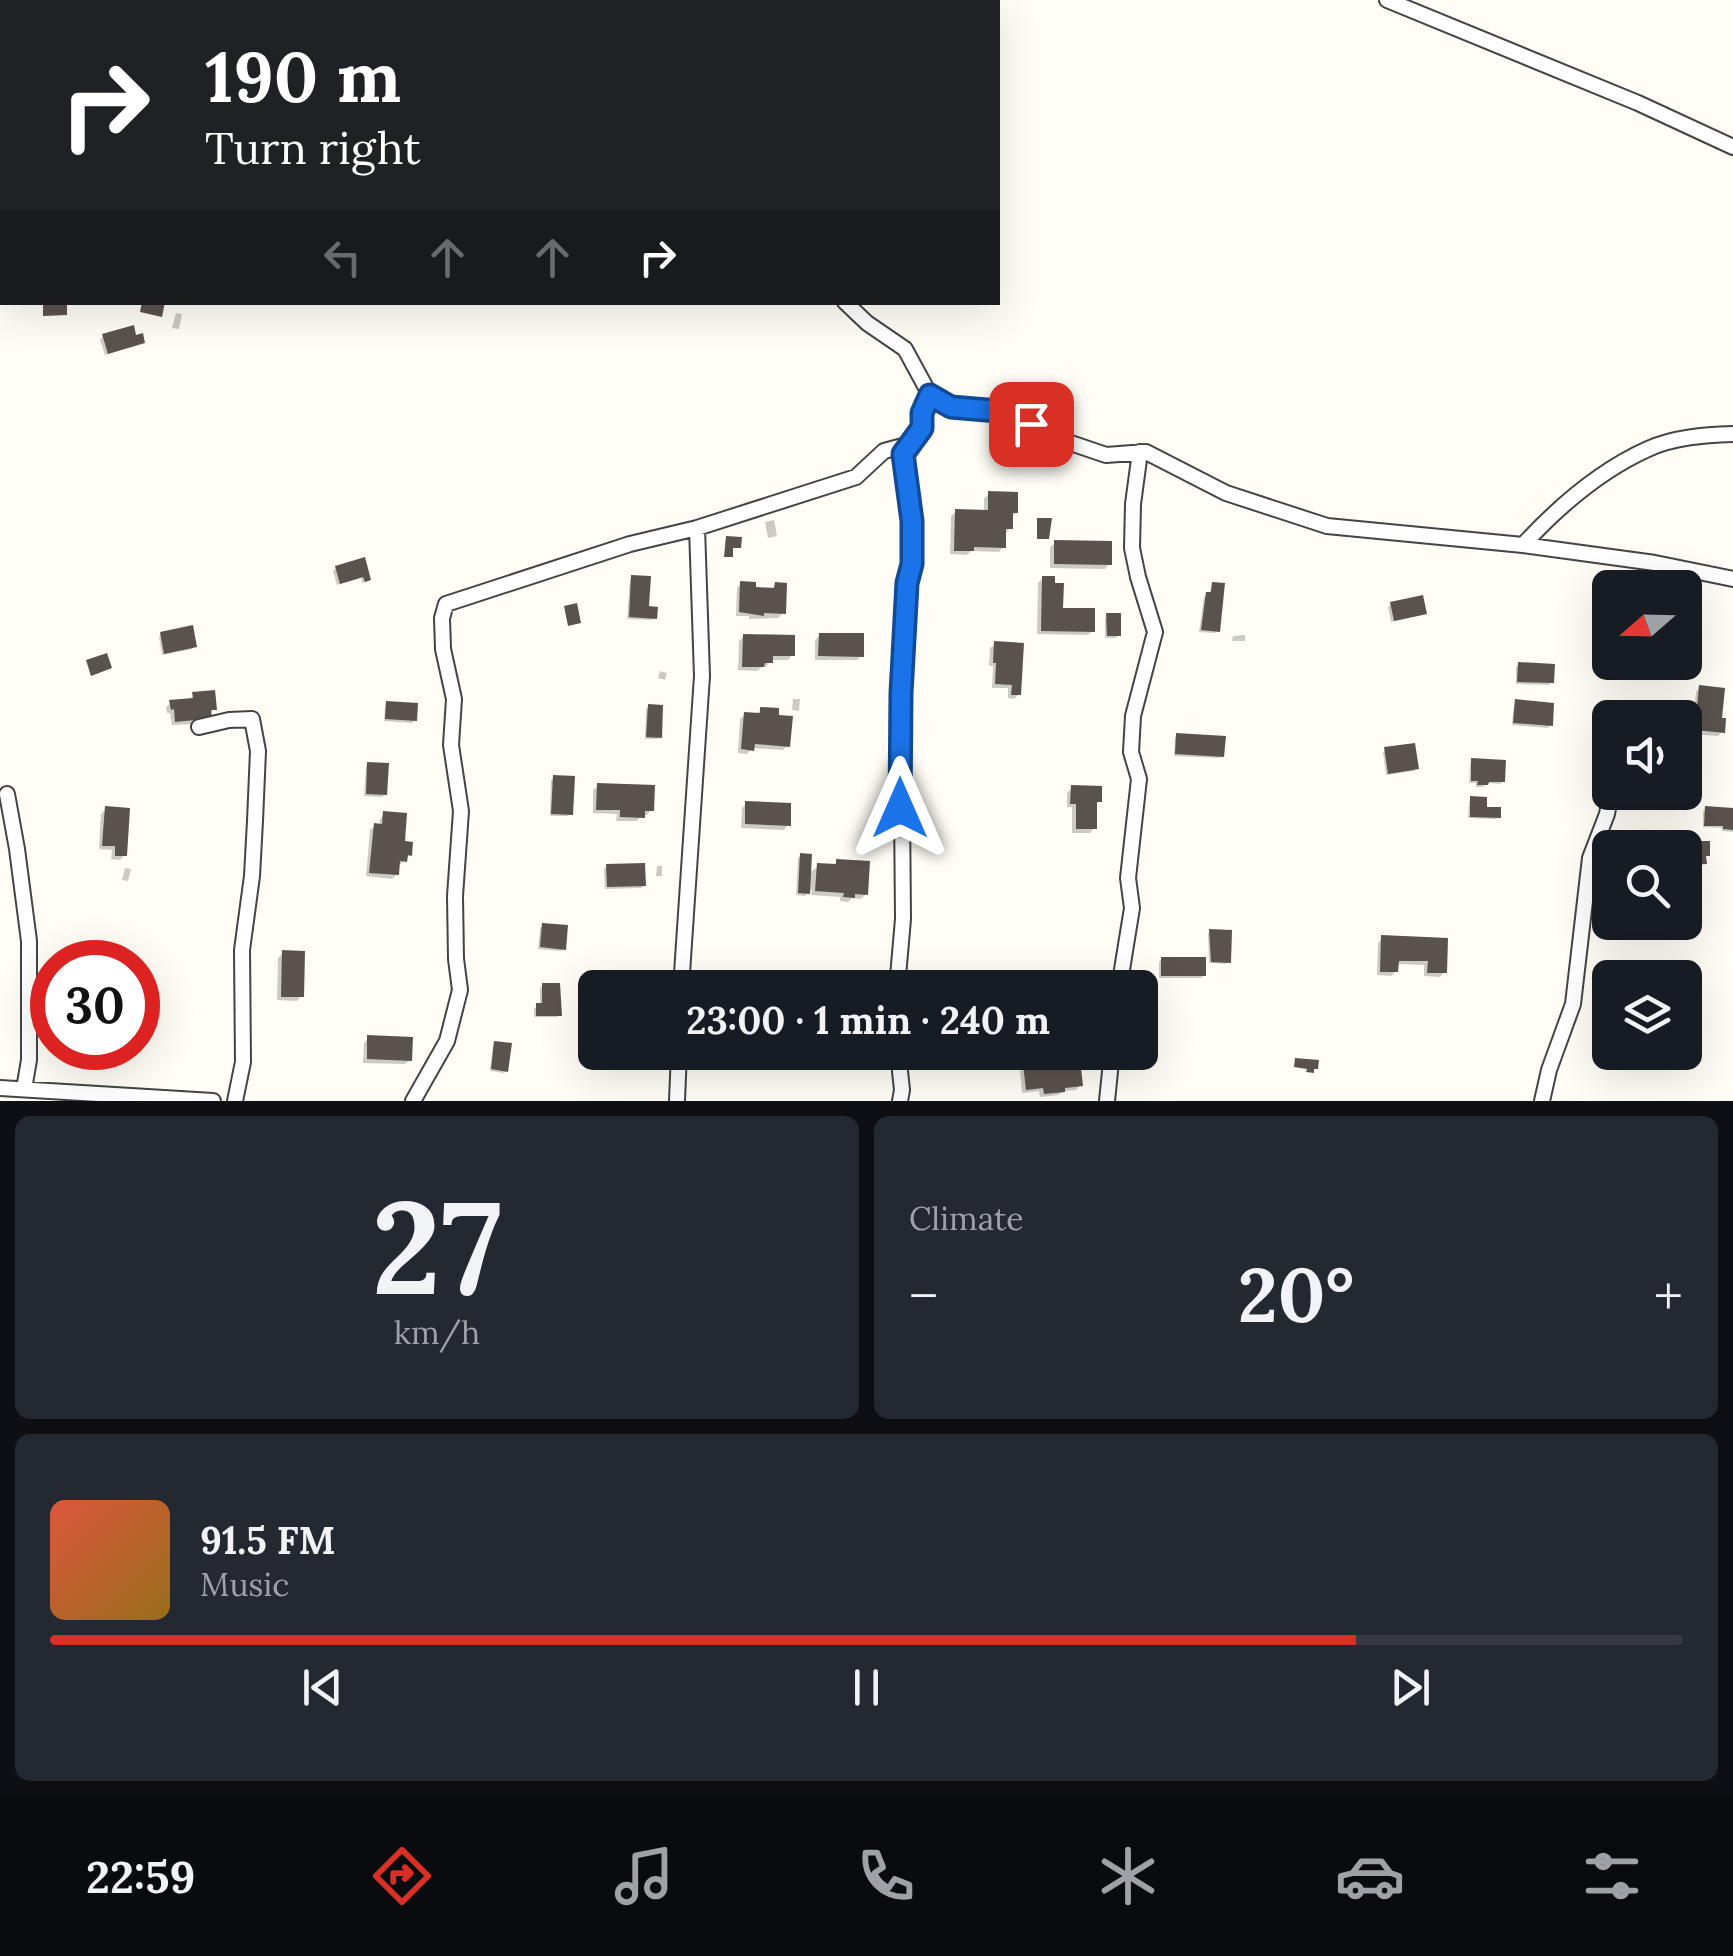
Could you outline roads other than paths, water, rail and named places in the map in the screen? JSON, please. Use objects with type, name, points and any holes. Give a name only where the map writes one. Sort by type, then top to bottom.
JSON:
[{"type":"street","points":[[1387,0],[1733,146]]},
{"type":"street","points":[[848,305],[905,349],[930,395],[951,407],[1010,412],[1052,438],[1106,455],[1146,452],[1226,493],[1328,526],[1655,562],[1733,579]]},
{"type":"street","points":[[899,970],[903,919],[901,693],[907,583],[912,564],[912,509],[903,454],[922,428],[922,413],[930,395]]},
{"type":"street","points":[[1523,545],[1574,497],[1650,447],[1700,435],[1733,434]]},
{"type":"street","points":[[413,1101],[447,1042],[460,990],[455,896],[460,812],[451,745],[454,699],[443,649],[442,618],[446,604],[856,477],[884,451],[910,444]]},
{"type":"street","points":[[1122,970],[1132,908],[1128,878],[1139,779],[1131,752],[1133,716],[1155,632],[1132,548],[1140,452]]},
{"type":"street","points":[[682,970],[702,676],[698,528]]},
{"type":"street","points":[[199,727],[252,718],[258,751],[252,876],[242,950],[243,1062],[235,1101]]},
{"type":"street","points":[[7,794],[29,940],[29,1060],[24,1090]]},
{"type":"street","points":[[1542,1101],[1548,1070],[1573,1004],[1590,858],[1607,810]]},
{"type":"street","points":[[677,1101],[678,1070]]},
{"type":"street","points":[[900,1070],[900,1101]]},
{"type":"street","points":[[1107,1101],[1110,1070]]},
{"type":"street","points":[[0,1088],[213,1101]]}]
